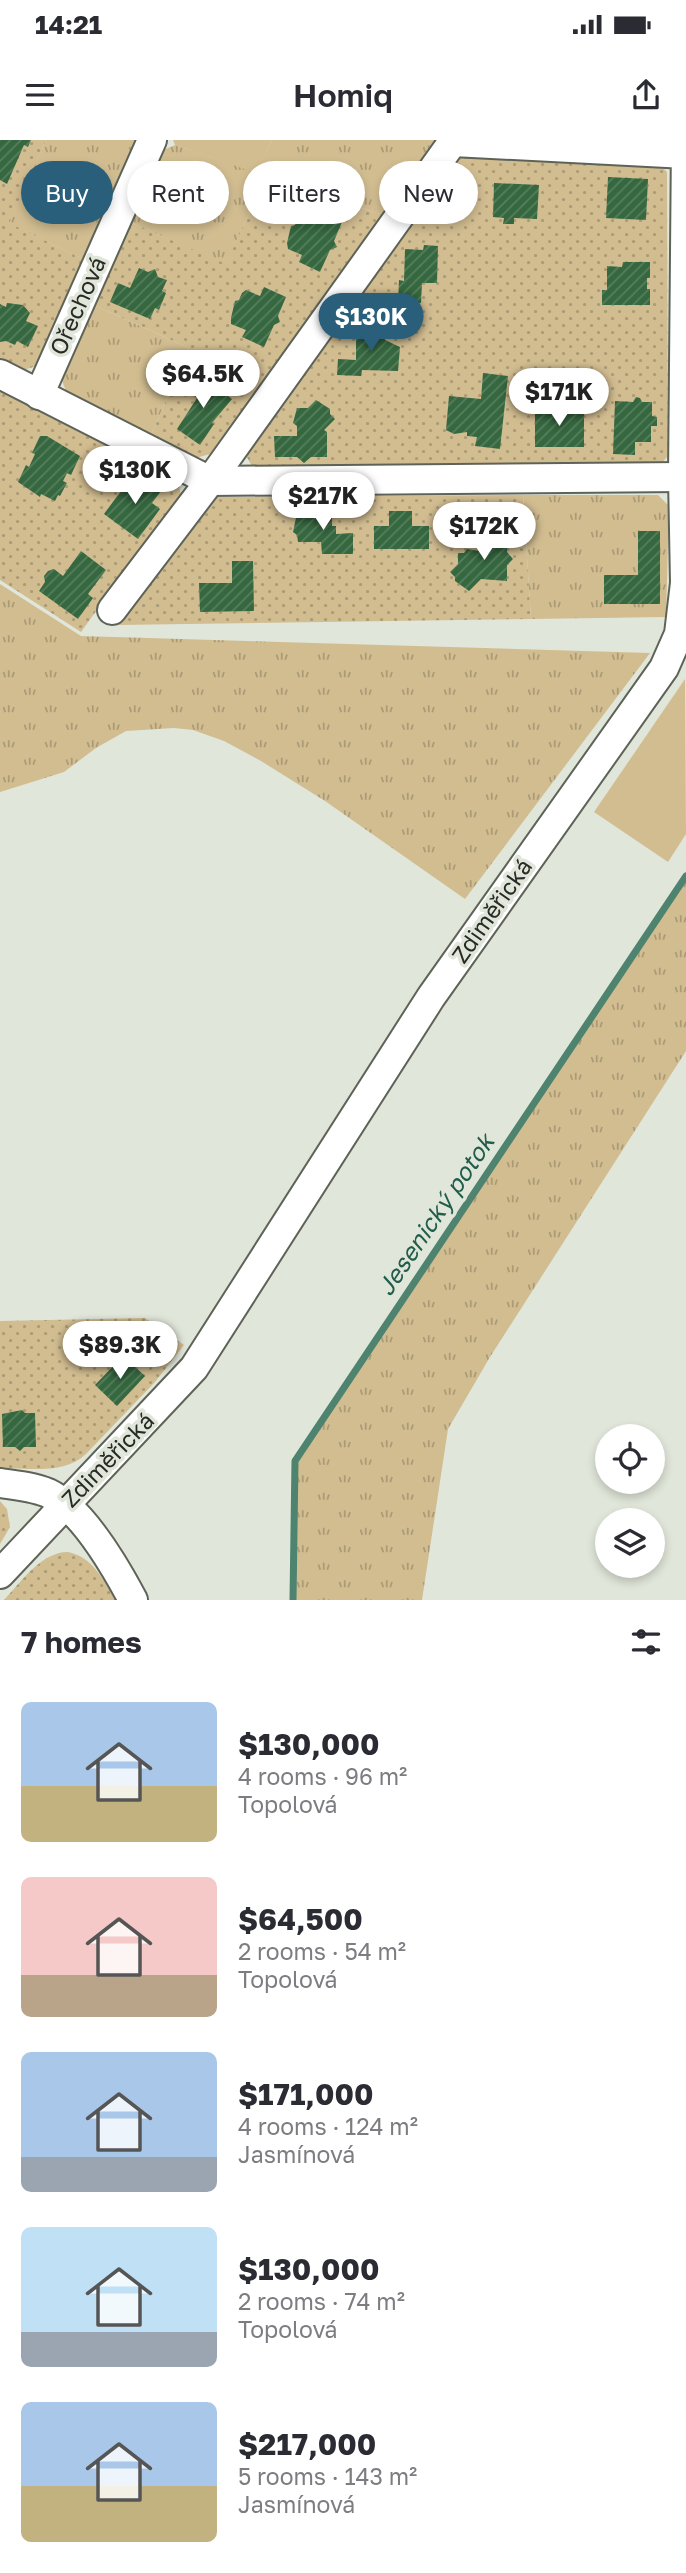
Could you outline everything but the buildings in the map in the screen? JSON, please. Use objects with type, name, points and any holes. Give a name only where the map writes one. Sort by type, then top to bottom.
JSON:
[{"type":"street","name":"Ořechová","points":[[39,395],[152,140]]},
{"type":"street","name":"Zdiměřická","points":[[0,1574],[194,1368],[431,996],[664,668],[679,634],[685,583],[683,477],[686,140]]},
{"type":"street","points":[[112,610],[210,481],[454,141],[686,154]]},
{"type":"street","points":[[0,374],[210,481],[683,477]]},
{"type":"street","points":[[0,1483],[41,1491],[65,1505],[99,1543],[132,1600]]},
{"type":"green space","points":[[0,140],[46,140],[37,161],[21,161],[21,196],[9,223],[85,260],[39,365],[24,370],[0,358]]},
{"type":"green space","points":[[46,140],[136,140],[137,143],[113,197],[113,161],[36,161]]},
{"type":"green space","points":[[173,140],[272,140],[262,161],[243,161],[243,169],[229,164],[229,161],[221,161],[175,145]]},
{"type":"green space","points":[[272,140],[438,140],[423,161],[379,161],[379,214],[365,209],[365,161],[262,161]]},
{"type":"green space","points":[[175,145],[223,161],[157,161],[161,151]]},
{"type":"green space","points":[[466,154],[657,162],[667,172],[668,456],[658,467],[253,468],[244,452],[409,224],[478,224],[478,161],[455,161]]},
{"type":"green space","points":[[229,163],[243,168],[244,224],[226,265],[134,224],[229,224]]},
{"type":"green space","points":[[21,195],[21,224],[101,224],[85,260],[8,223]]},
{"type":"green space","points":[[365,209],[379,214],[379,221],[210,454],[196,458],[151,435],[189,348],[94,305],[129,224],[226,264],[244,224],[365,224]]},
{"type":"green space","points":[[94,305],[189,348],[151,435],[66,391],[61,378]]},
{"type":"green space","points":[[0,389],[177,479],[181,494],[81,632],[0,580]]},
{"type":"green space","points":[[523,495],[658,495],[669,506],[666,617],[531,619]]},
{"type":"green space","points":[[523,495],[531,619],[118,625],[208,501],[217,497]]},
{"type":"green space","points":[[0,584],[81,636],[650,653],[465,899],[325,801],[261,761],[224,741],[193,730],[174,728],[126,731],[96,748],[64,772],[0,792]]},
{"type":"green space","points":[[685,679],[686,834],[668,862],[594,812]]},
{"type":"green space","points":[[686,875],[686,1051],[490,1357],[448,1429],[422,1600],[293,1600],[295,1461]]},
{"type":"green space","points":[[145,1318],[184,1345],[155,1382],[86,1454],[77,1461],[57,1468],[0,1468],[0,1321]]},
{"type":"green space","points":[[0,1501],[7,1509],[10,1527],[0,1544]]},
{"type":"green space","points":[[68,1552],[91,1564],[116,1600],[4,1600],[40,1562],[58,1553]]},
{"type":"waterway","name":"Jesenický potok","points":[[293,1600],[295,1461],[686,876]]}]
